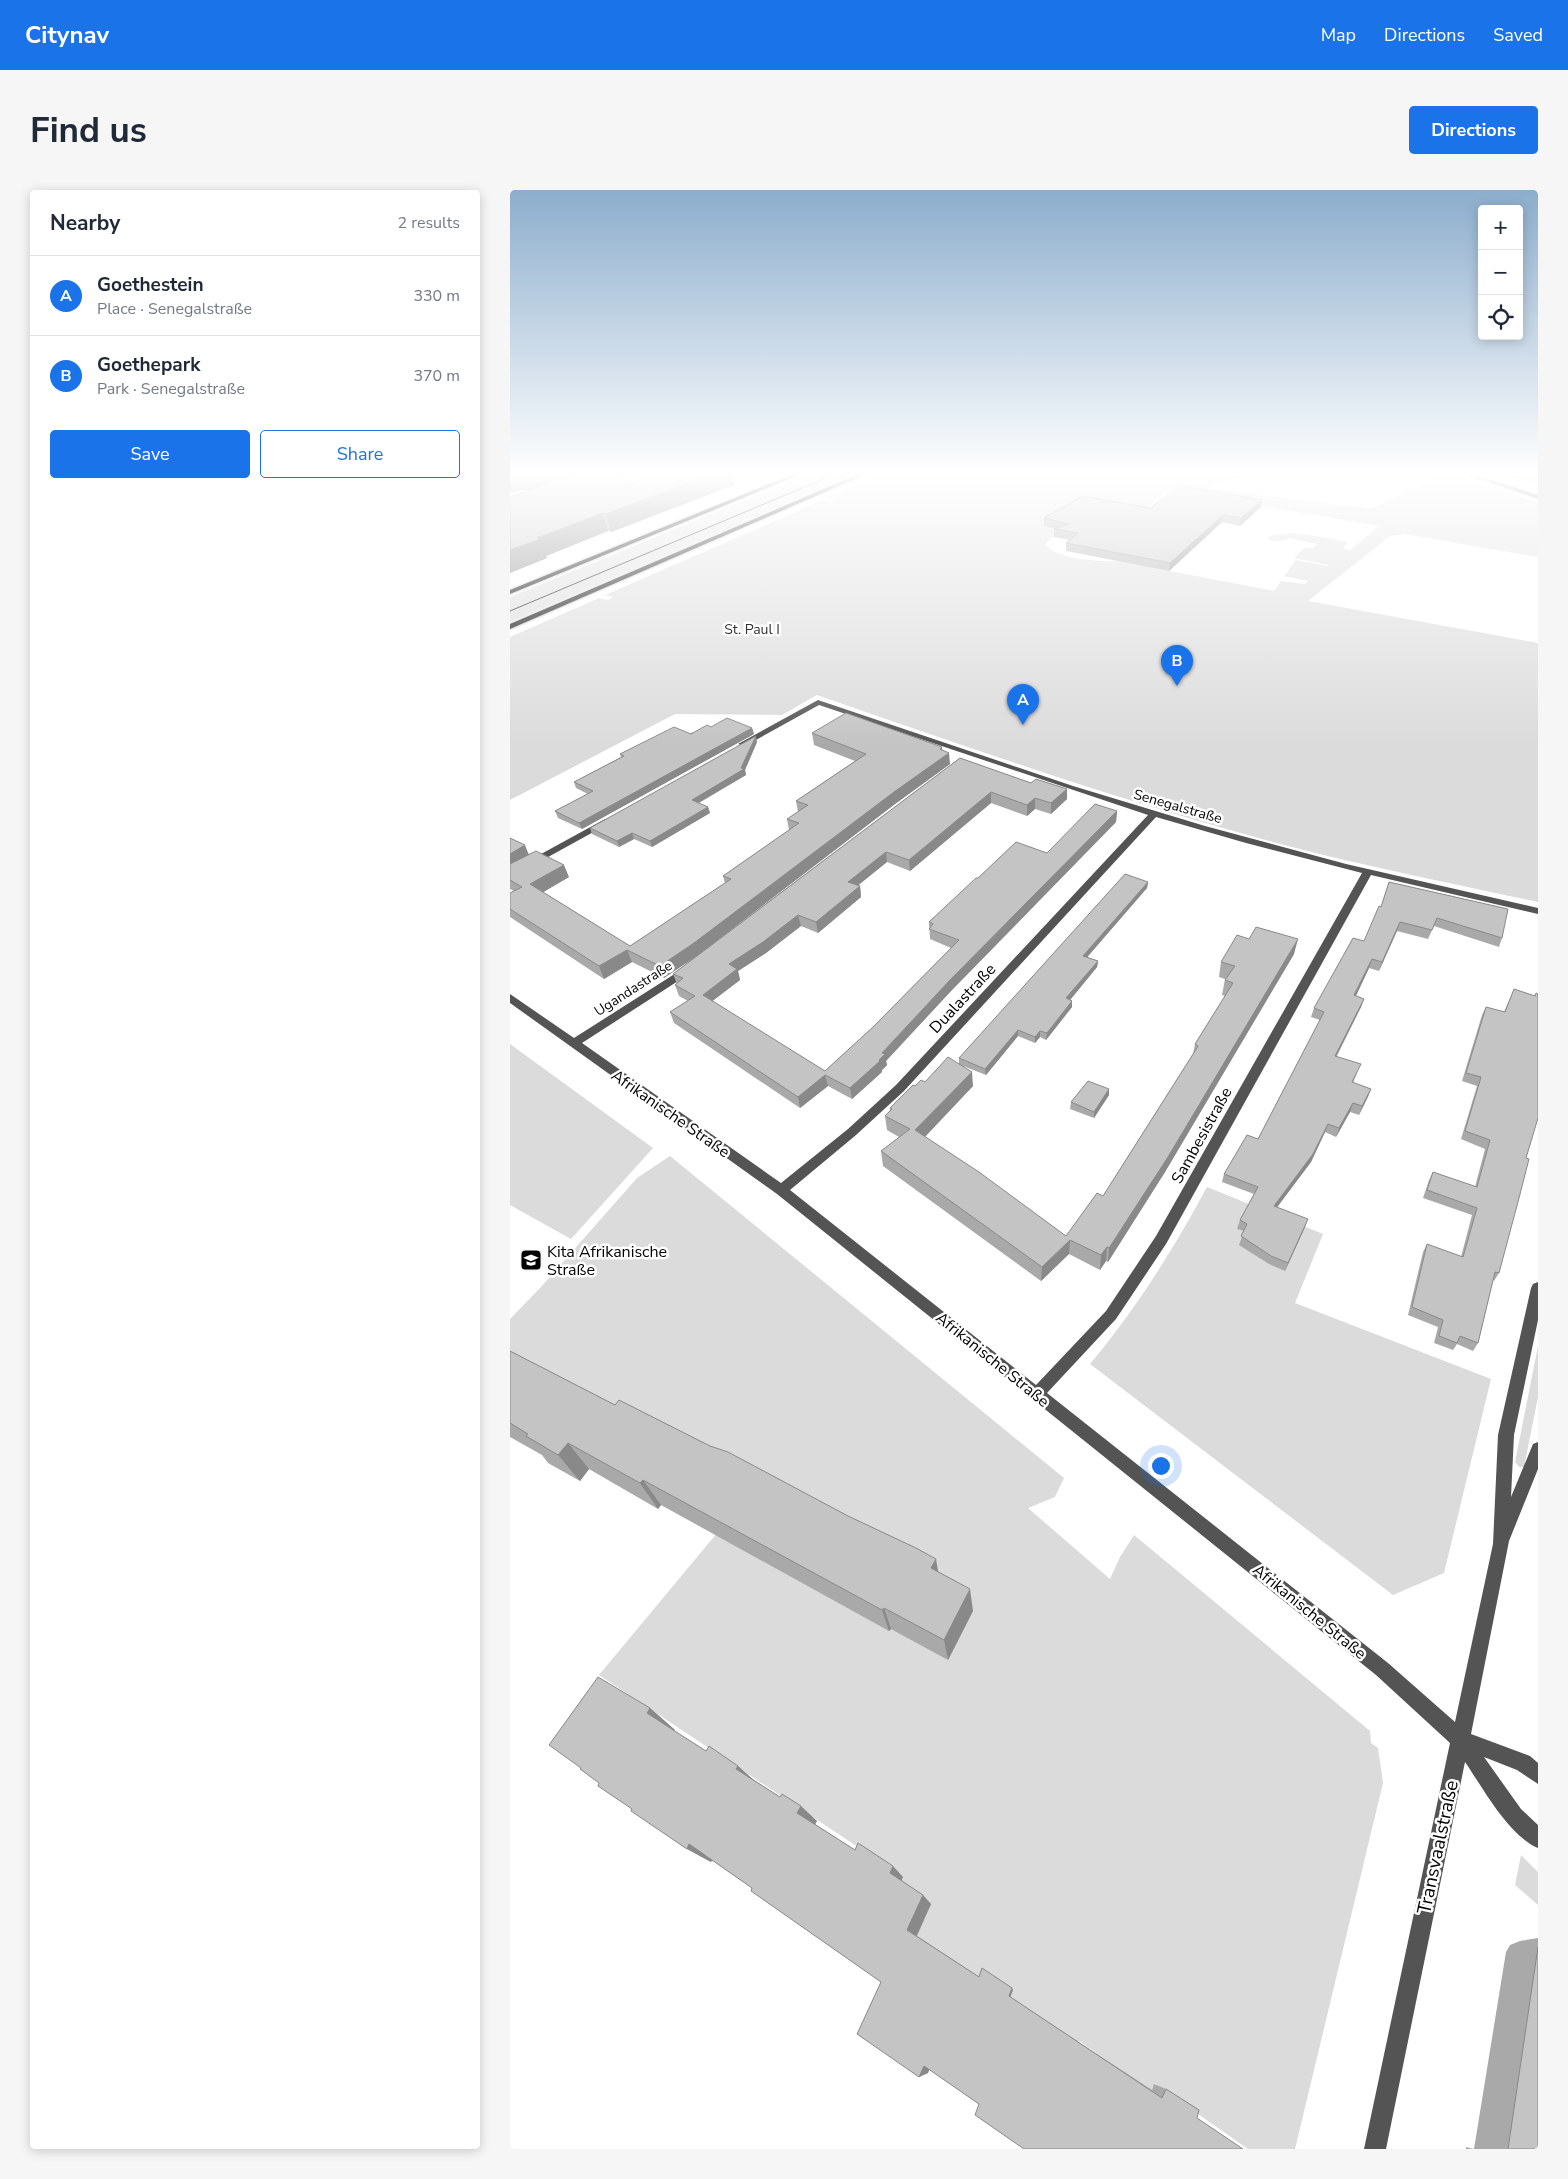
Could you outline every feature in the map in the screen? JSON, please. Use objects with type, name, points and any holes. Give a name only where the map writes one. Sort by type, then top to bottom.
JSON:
[{"type":"main road","points":[[510,592],[580,563]]},
{"type":"main road","points":[[510,627],[657,563]]},
{"type":"street","name":"Senegalstraße","points":[[737,747],[818,702],[971,755],[1154,814],[1367,873],[1538,911]]},
{"type":"street","points":[[961,762],[971,755]]},
{"type":"street","name":"Dualastraße","points":[[781,1190],[852,1132],[900,1088],[1154,814]]},
{"type":"street","points":[[510,876],[613,817]]},
{"type":"street","name":"Sambesistraße","points":[[1037,1394],[1111,1315],[1161,1240],[1367,873]]},
{"type":"street","name":"Ugandastraße","points":[[574,1043],[642,1001],[695,965]]},
{"type":"street","name":"Afrikanische Straße","points":[[510,998],[781,1190],[1382,1669],[1460,1739],[1514,1816],[1538,1838]]},
{"type":"street","name":"Transvaalstraße","points":[[1375,2149],[1501,1544],[1506,1435],[1538,1288]]},
{"type":"street","name":"Transvaalstraße","points":[[1501,1544],[1538,1449]]},
{"type":"street","name":"Afrikanische Straße","points":[[1460,1739],[1522,1763],[1538,1775]]},
{"type":"green space","points":[[591,563],[647,563],[510,622],[510,597]]},
{"type":"green space","name":"St. Paul I","points":[[677,563],[1130,563],[1274,591],[1281,581],[1305,584],[1308,581],[1284,576],[1293,563],[1314,563],[1328,566],[1321,563],[1355,563],[1308,601],[1538,643],[1538,902],[1331,857],[1206,823],[1038,771],[817,695],[782,715],[675,714],[510,800],[510,637],[599,598],[605,600],[613,597],[605,595]]},
{"type":"green space","points":[[510,1044],[653,1148],[571,1239],[510,1205]]},
{"type":"green space","points":[[670,1156],[1064,1478],[1055,1497],[1028,1508],[1110,1579],[1120,1557],[1134,1535],[1370,1731],[1371,1743],[1378,1748],[1383,1783],[1295,2149],[1248,2149],[1155,2084],[1151,2091],[1079,2041],[1078,2044],[983,1981],[914,1942],[900,1884],[903,1877],[599,1675],[722,1527],[510,1358],[510,1319],[541,1287],[637,1178]]},
{"type":"green space","points":[[1207,1187],[1323,1234],[1295,1303],[1491,1379],[1444,1573],[1393,1595],[1090,1364],[1123,1322],[1153,1278],[1181,1234]]},
{"type":"green space","points":[[1538,1346],[1538,1397],[1524,1467],[1519,1467],[1515,1462]]},
{"type":"green space","points":[[1521,1855],[1538,1872],[1538,1905],[1515,1885]]},
{"type":"building","points":[[846,713],[942,747],[940,749],[949,753],[894,792],[694,943],[660,966],[627,950],[599,966],[510,909],[510,893],[522,887],[510,880],[510,864],[536,851],[564,865],[530,884],[630,946],[731,879],[723,876],[799,823],[787,819],[808,805],[796,801],[866,754],[812,733]]},
{"type":"building","points":[[727,718],[752,728],[579,823],[555,811],[593,791],[574,782],[624,756],[620,754],[674,727],[691,734],[707,725],[711,727]]},
{"type":"building","points":[[756,736],[741,768],[744,769],[692,800],[708,807],[650,841],[632,833],[617,841],[590,828]]},
{"type":"building","points":[[960,758],[1031,783],[1036,779],[1067,789],[1051,803],[1035,798],[1027,805],[991,792],[909,860],[886,852],[848,882],[860,886],[816,922],[798,915],[763,942],[729,964],[737,969],[703,995],[825,1071],[873,1027],[959,940],[929,929],[933,924],[929,922],[1016,842],[1047,853],[1095,804],[1117,811],[950,980],[882,1053],[885,1054],[880,1061],[850,1088],[825,1075],[798,1097],[670,1012],[695,996],[675,985],[683,978],[673,974]]},
{"type":"building","points":[[510,838],[525,845],[510,854]]},
{"type":"building","points":[[1125,874],[1148,882],[1083,956],[1098,961],[1066,998],[1072,1001],[1047,1033],[1040,1031],[1035,1037],[1018,1030],[985,1069],[959,1058]]},
{"type":"building","points":[[1389,882],[1508,909],[1502,938],[1437,918],[1432,930],[1400,922],[1382,962],[1372,959],[1354,995],[1364,999],[1335,1056],[1361,1064],[1352,1082],[1371,1089],[1362,1106],[1353,1103],[1339,1128],[1328,1124],[1313,1154],[1274,1206],[1308,1219],[1288,1263],[1271,1256],[1241,1236],[1247,1224],[1240,1220],[1258,1187],[1224,1174],[1247,1135],[1258,1139],[1324,1012],[1314,1008],[1353,938],[1364,941],[1379,906],[1381,907]]},
{"type":"building","points":[[1256,927],[1298,939],[1168,1157],[1109,1248],[1107,1247],[1101,1255],[1070,1240],[1042,1267],[881,1151],[910,1129],[885,1116],[892,1109],[890,1108],[913,1085],[915,1086],[921,1080],[925,1082],[948,1057],[972,1072],[915,1130],[979,1172],[1066,1236],[1097,1193],[1103,1196],[1195,1051],[1198,1046],[1195,1044],[1233,983],[1225,980],[1235,966],[1221,962],[1237,935],[1249,939]]},
{"type":"building","points":[[1514,989],[1535,996],[1536,993],[1538,994],[1538,1118],[1526,1158],[1529,1159],[1499,1273],[1495,1272],[1478,1343],[1460,1336],[1457,1343],[1439,1336],[1443,1320],[1412,1307],[1427,1244],[1463,1257],[1477,1208],[1427,1190],[1433,1172],[1477,1187],[1490,1140],[1465,1131],[1481,1077],[1466,1073],[1486,1007],[1505,1012]]},
{"type":"building","points":[[1088,1081],[1109,1089],[1094,1112],[1071,1102]]},
{"type":"building","points":[[510,1351],[615,1405],[619,1400],[710,1446],[728,1452],[848,1516],[936,1559],[931,1568],[970,1589],[944,1640],[884,1608],[882,1610],[643,1480],[640,1483],[568,1443],[558,1455],[526,1436],[528,1434],[510,1423]]},
{"type":"building","points":[[598,1677],[650,1708],[647,1713],[706,1751],[709,1746],[738,1766],[736,1769],[780,1797],[782,1794],[801,1806],[797,1813],[855,1850],[858,1843],[893,1866],[890,1873],[923,1895],[907,1930],[979,1977],[982,1968],[1012,1988],[1009,1996],[1162,2098],[1166,2089],[1199,2110],[1197,2118],[1243,2149],[1024,2149],[975,2115],[979,2104],[924,2066],[919,2077],[857,2034],[881,1982],[751,1891],[752,1888],[689,1844],[687,1849],[631,1811],[632,1809],[598,1786],[599,1783],[549,1745]]},
{"type":"building","points":[[1538,1947],[1538,2149],[1508,2149]]},
{"type":"tram line","points":[[510,611],[623,563]]},
{"type":"place","name":"Goethepark","points":[[1177,686]]},
{"type":"place","name":"Goethestein","points":[[1023,725]]},
{"type":"place","name":"Kita Afrikanische Straße","points":[[531,1260]]}]
